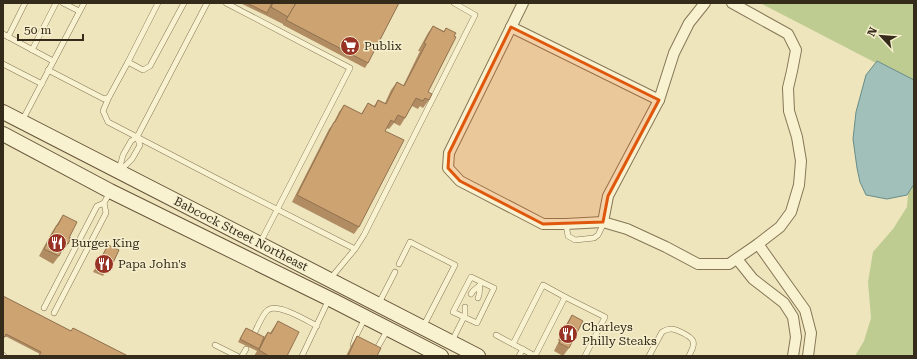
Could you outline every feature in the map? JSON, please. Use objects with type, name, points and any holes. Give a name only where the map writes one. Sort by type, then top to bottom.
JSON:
[{"type":"main road","name":"Babcock Street Northeast","points":[[3,112],[478,356]]},
{"type":"main road","name":"Babcock Street Northeast","points":[[3,134],[107,197],[266,268],[366,317],[439,356]]},
{"type":"main road","points":[[107,197],[125,188],[141,191],[173,206],[196,211]]},
{"type":"main road","points":[[266,268],[285,268],[315,282],[329,280]]},
{"type":"main road","points":[[329,299],[345,293],[366,302],[376,304]]},
{"type":"street","points":[[523,3],[449,153],[448,168],[460,182],[543,224],[602,222],[627,230],[666,247],[698,264],[730,264],[780,227],[791,212],[799,185],[801,161],[797,137],[789,111],[788,88],[796,50],[788,34],[732,3]]},
{"type":"street","points":[[602,222],[608,196],[660,100],[674,53],[689,23],[705,3]]},
{"type":"street","points":[[511,27],[660,100]]},
{"type":"street","points":[[758,244],[806,310],[811,333],[808,356]]},
{"type":"street","points":[[737,259],[753,279],[784,304],[793,317],[796,337],[793,356]]},
{"type":"lane","points":[[25,3],[5,35],[53,62]]},
{"type":"lane","points":[[32,50],[56,3]]},
{"type":"lane","points":[[63,3],[79,11]]},
{"type":"lane","points":[[21,122],[84,3]]},
{"type":"lane","points":[[158,3],[103,111],[108,122],[355,249]]},
{"type":"lane","points":[[128,62],[143,70],[150,66],[184,3]]},
{"type":"lane","points":[[118,172],[123,155],[131,141],[137,137],[207,3]]},
{"type":"lane","points":[[226,3],[350,68],[260,244]]},
{"type":"lane","points":[[329,280],[355,249],[364,235],[476,15],[454,3]]},
{"type":"lane","points":[[3,64],[42,84]]},
{"type":"lane","points":[[48,70],[104,99],[109,97]]},
{"type":"lane","points":[[118,172],[132,160],[140,145],[137,137]]},
{"type":"lane","points":[[44,308],[97,206],[107,197]]},
{"type":"lane","points":[[54,313],[106,213],[107,197]]},
{"type":"lane","points":[[566,224],[568,236],[575,240],[594,238],[598,235],[602,227],[602,222]]},
{"type":"lane","points":[[399,264],[410,242],[455,265],[423,328]]},
{"type":"lane","points":[[376,304],[395,272]]},
{"type":"lane","points":[[471,277],[480,284],[494,288],[477,324],[464,316],[454,312],[471,277]]},
{"type":"lane","points":[[471,294],[480,284]]},
{"type":"lane","points":[[478,298],[480,295],[480,284]]},
{"type":"lane","points":[[513,344],[543,285],[605,317],[585,356]]},
{"type":"lane","points":[[496,335],[535,356],[565,297]]},
{"type":"lane","points":[[302,356],[329,299]]},
{"type":"lane","points":[[452,342],[464,316],[465,307]]},
{"type":"lane","points":[[254,334],[266,310],[272,308],[285,310],[317,326]]},
{"type":"lane","points":[[464,316],[471,310]]},
{"type":"lane","points":[[353,345],[366,317]]},
{"type":"lane","points":[[374,354],[388,329]]},
{"type":"lane","points":[[649,356],[662,332],[671,329],[675,329],[692,340],[693,347],[689,356]]},
{"type":"lane","points":[[374,345],[381,342]]},
{"type":"lane","points":[[215,345],[237,356]]},
{"type":"lane","points":[[242,356],[246,349]]},
{"type":"lane","points":[[519,356],[523,349]]},
{"type":"highlighted area","points":[[511,27],[659,100],[608,196],[603,222],[543,224],[460,181],[448,168],[449,153]]},
{"type":"green space","points":[[760,3],[914,4],[914,80],[877,61],[876,63]]},
{"type":"green space","points":[[914,184],[914,356],[855,356],[864,341],[871,318],[868,282],[873,252],[893,229],[907,207],[908,194]]},
{"type":"water","points":[[877,61],[914,80],[914,184],[907,195],[887,199],[866,195],[860,182],[853,139],[856,112],[866,75]]},
{"type":"building","points":[[247,3],[272,3],[267,13]]},
{"type":"building","points":[[273,3],[296,3],[288,17],[271,7]]},
{"type":"building","name":"Publix","points":[[296,3],[399,3],[368,63],[286,20]]},
{"type":"building","points":[[433,26],[444,32],[446,28],[456,33],[454,36],[456,37],[428,92],[432,94],[429,100],[425,98],[423,101],[416,98],[405,118],[398,115],[394,122],[391,120],[385,131],[404,140],[359,227],[297,195],[344,105],[362,114],[368,103],[375,107],[378,100],[386,104],[397,82],[404,86],[426,44],[424,43]]},
{"type":"building","points":[[63,215],[77,222],[69,238],[71,238],[68,244],[66,242],[59,256],[44,249]]},
{"type":"building","points":[[108,245],[119,250],[112,265],[110,264],[106,271],[97,266]]},
{"type":"building","points":[[3,296],[71,331],[73,328],[128,356],[39,356],[41,352],[6,334],[5,337],[3,336]]},
{"type":"building","name":"Charleys Philly Steaks","points":[[572,315],[583,321],[569,348],[559,343]]},
{"type":"building","points":[[278,321],[299,332],[287,356],[269,356],[259,350],[268,332],[271,334]]},
{"type":"building","points":[[246,328],[264,337],[259,349],[240,339]]},
{"type":"building","points":[[357,336],[381,348],[377,356],[348,356]]},
{"type":"place","name":"Publix","points":[[350,46]]},
{"type":"place","name":"Burger King","points":[[57,243]]},
{"type":"place","name":"Papa John's","points":[[104,264]]},
{"type":"place","name":"Charleys Philly Steaks","points":[[568,334]]}]
